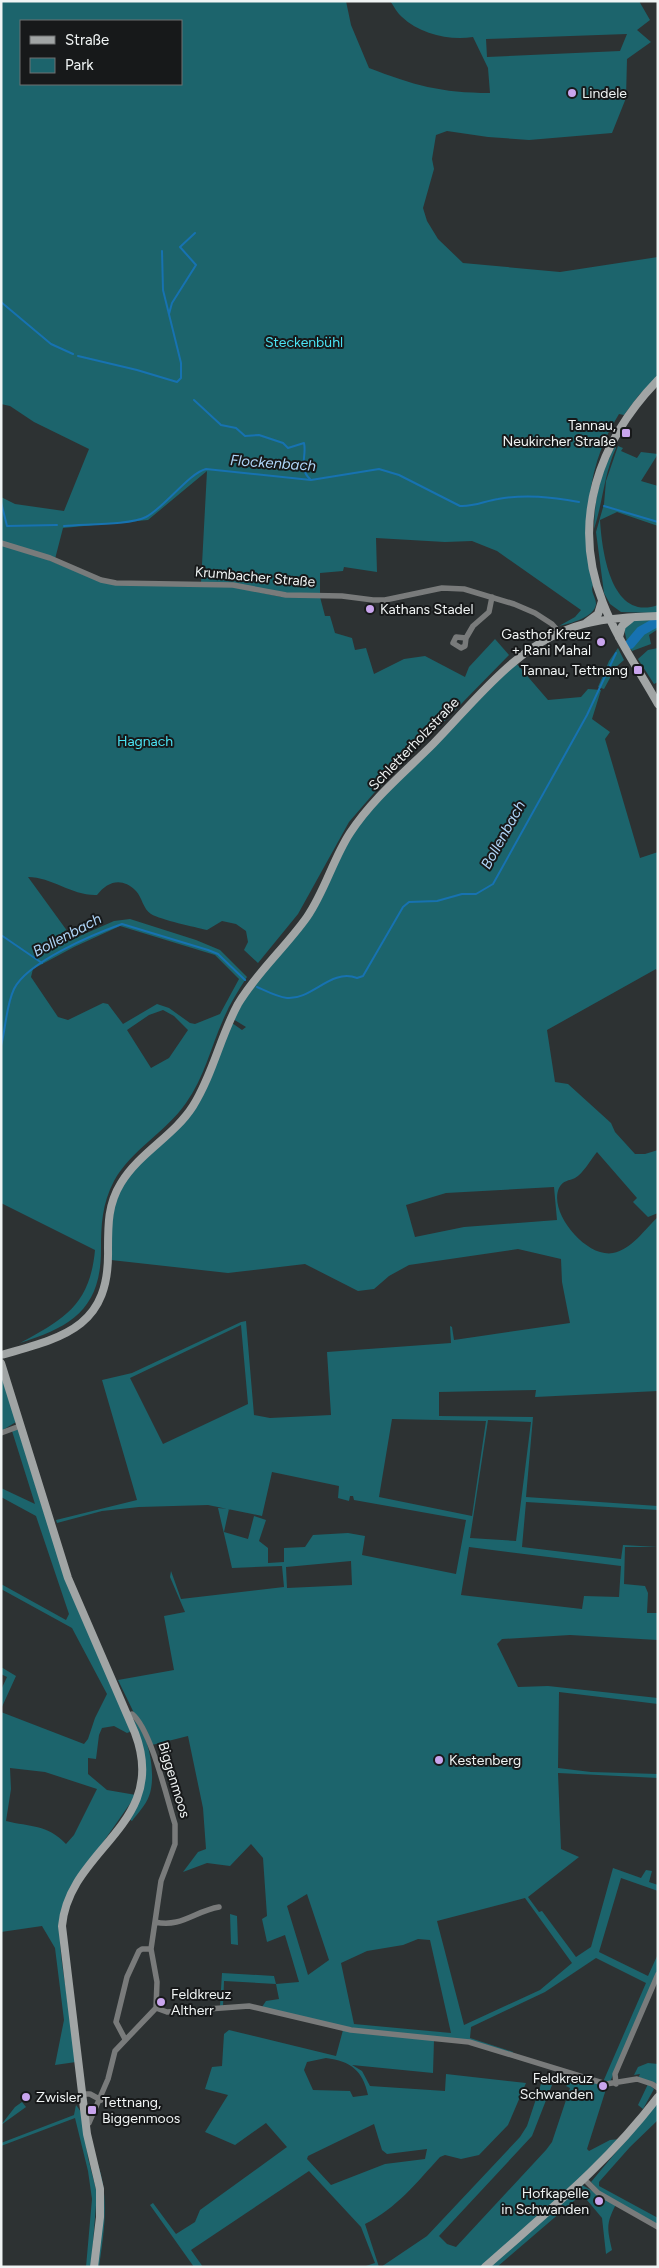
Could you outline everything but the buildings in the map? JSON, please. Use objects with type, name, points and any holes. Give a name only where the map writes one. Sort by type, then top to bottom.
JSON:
[{"type":"main road","points":[[658,380],[620,426],[601,465],[595,484],[590,515],[590,544],[593,570],[602,601],[619,637],[658,704]]},
{"type":"main road","points":[[585,624],[598,614],[602,601]]},
{"type":"main road","name":"Schletterholzstraße","points":[[1,1355],[62,1336],[78,1326],[95,1308],[102,1294],[108,1273],[108,1218],[115,1194],[133,1167],[169,1134],[192,1108],[206,1083],[238,1004],[254,980],[308,916],[350,833],[368,809],[512,663],[531,648],[560,633],[585,624],[610,619],[658,616]]},
{"type":"main road","points":[[619,637],[622,626],[633,617]]},
{"type":"main road","points":[[1,1363],[68,1578],[128,1716],[143,1757],[141,1792],[126,1820],[75,1887],[68,1900],[63,1919],[63,1947],[86,2125],[100,2199],[94,2267]]},
{"type":"main road","points":[[485,2267],[585,2180],[628,2135],[658,2096]]},
{"type":"street","name":"Krumbacher Straße","points":[[1,543],[50,558],[88,576],[116,583],[233,585],[277,594],[342,596],[372,600],[385,600],[442,588],[464,589],[535,613],[552,624],[560,633]]},
{"type":"street","points":[[466,638],[473,626],[489,612],[492,597]]},
{"type":"street","points":[[1,1433],[20,1426]]},
{"type":"street","name":"Biggenmoos","points":[[128,1716],[132,1714],[137,1717],[147,1736],[175,1831],[175,1844],[161,1881],[151,1949],[157,1982],[156,2008]]},
{"type":"street","points":[[155,1922],[172,1924],[207,1909],[219,1907]]},
{"type":"street","points":[[125,2039],[116,2022],[127,1978],[139,1951],[142,1948],[151,1949]]},
{"type":"street","points":[[616,2084],[614,2074],[658,1974]]},
{"type":"street","points":[[86,2125],[90,2123],[100,2100],[109,2077],[115,2051],[156,2008],[167,2012],[249,2006],[351,2030],[469,2042],[606,2084],[616,2084],[637,2079],[658,2088]]},
{"type":"street","points":[[82,2094],[90,2094],[100,2100]]},
{"type":"street","points":[[585,2180],[598,2193],[658,2227]]},
{"type":"green space","name":"Steckenbühl","points":[[1,1],[346,1],[351,25],[369,68],[400,79],[442,90],[490,93],[488,68],[473,37],[445,37],[426,32],[402,17],[390,1],[639,1],[650,20],[637,30],[651,42],[627,59],[626,98],[612,133],[529,140],[447,131],[436,135],[432,159],[434,169],[423,208],[427,221],[438,239],[463,263],[560,272],[658,257],[658,376],[639,395],[624,415],[619,414],[599,454],[593,475],[588,519],[588,541],[592,590],[596,604],[595,609],[591,613],[575,622],[559,626],[575,617],[581,610],[497,551],[472,541],[445,542],[376,538],[377,572],[344,567],[343,571],[320,573],[320,594],[279,593],[201,583],[207,471],[148,520],[63,528],[55,559],[1,541],[1,497],[15,504],[64,511],[89,449],[34,422],[10,406],[1,404]],"holes":[[[627,34],[620,51],[487,57],[486,39]]]},
{"type":"green space","points":[[615,445],[616,448],[609,468],[594,529],[599,486]]},
{"type":"green space","points":[[618,446],[623,448],[621,451],[637,458],[641,452],[658,454],[641,481],[658,486],[658,526],[617,512],[600,520],[603,549],[612,580],[620,594],[629,603],[642,608],[658,605],[658,613],[621,612],[610,604],[604,593],[596,532],[604,504],[606,481]]},
{"type":"green space","name":"Hagnach","points":[[1,545],[46,559],[104,583],[233,587],[282,597],[320,597],[325,616],[330,616],[335,633],[352,638],[355,650],[366,648],[374,674],[404,659],[425,656],[465,677],[469,667],[495,639],[509,655],[374,793],[349,822],[298,914],[258,963],[244,950],[248,942],[246,931],[236,924],[222,921],[207,930],[156,916],[146,909],[136,891],[120,882],[106,886],[97,895],[88,895],[45,880],[28,877],[73,939],[114,921],[130,919],[196,940],[220,950],[247,977],[228,1009],[202,1073],[186,1103],[169,1123],[139,1150],[114,1181],[103,1215],[100,1270],[96,1287],[89,1301],[80,1313],[68,1322],[38,1337],[20,1343],[62,1317],[81,1297],[88,1284],[95,1250],[1,1203]],"holes":[[[120,926],[215,955],[239,979],[220,1014],[195,1024],[190,1023],[169,1008],[157,1004],[123,1024],[108,1004],[103,1003],[68,1020],[58,1017],[31,977],[33,969],[74,947]],[[163,1010],[174,1016],[188,1030],[169,1058],[151,1068],[127,1030],[149,1015]]]},
{"type":"green space","points":[[658,619],[658,629],[649,635],[651,644],[632,651],[627,642],[624,629],[634,620]]},
{"type":"green space","points":[[618,648],[624,660],[616,667],[604,689],[598,687],[609,661]]},
{"type":"green space","points":[[658,648],[658,682],[654,684],[638,659],[648,650]]},
{"type":"green space","points":[[516,663],[548,700],[581,697],[588,689],[601,690],[592,719],[610,732],[605,739],[640,858],[658,852],[658,972],[656,969],[547,1030],[555,1082],[568,1084],[611,1123],[615,1132],[635,1154],[645,1154],[658,1150],[658,1213],[648,1217],[633,1202],[637,1198],[597,1152],[578,1176],[561,1185],[557,1198],[564,1221],[572,1232],[592,1248],[603,1253],[613,1253],[626,1248],[658,1217],[658,1391],[535,1397],[536,1390],[439,1392],[439,1416],[533,1417],[526,1497],[658,1506],[658,1510],[526,1502],[522,1547],[621,1559],[623,1545],[658,1547],[625,1547],[624,1584],[645,1586],[648,1593],[647,1613],[658,1613],[658,1640],[570,1635],[502,1639],[497,1644],[518,1687],[548,1686],[658,1698],[658,1704],[559,1692],[558,1768],[591,1772],[658,1774],[658,1778],[558,1773],[561,1849],[579,1857],[528,1897],[539,1912],[542,1911],[576,1957],[591,1947],[613,1868],[641,1878],[646,1870],[652,1871],[649,1882],[658,1885],[658,1891],[621,1878],[599,1952],[648,1976],[658,1954],[658,1970],[610,2082],[603,2082],[646,1983],[596,1958],[545,1992],[471,2027],[470,2038],[513,2053],[464,2040],[363,2031],[262,2007],[266,2001],[279,1999],[276,1984],[299,1982],[285,1935],[267,1942],[262,1919],[267,1916],[263,1858],[251,1844],[230,1866],[207,1863],[183,1872],[198,1852],[206,1849],[203,1808],[188,1736],[152,1745],[147,1731],[134,1713],[118,1680],[174,1670],[164,1616],[185,1612],[170,1577],[171,1571],[181,1599],[284,1587],[282,1566],[232,1568],[218,1508],[227,1509],[208,1505],[139,1507],[102,1511],[57,1523],[56,1520],[137,1500],[102,1380],[132,1373],[246,1321],[254,1415],[270,1418],[331,1415],[327,1352],[451,1343],[450,1326],[452,1327],[454,1340],[570,1323],[562,1282],[561,1259],[518,1249],[409,1265],[389,1276],[374,1289],[358,1291],[305,1264],[228,1273],[111,1260],[112,1213],[121,1188],[135,1169],[189,1117],[232,1023],[242,1030],[246,1027],[233,1019],[247,994],[300,929],[353,832],[371,809]],"holes":[[[554,1187],[557,1220],[464,1227],[415,1237],[406,1205],[446,1193]],[[241,1325],[248,1404],[163,1444],[130,1378]],[[392,1419],[486,1421],[472,1516],[379,1497]],[[488,1420],[531,1422],[516,1541],[470,1538]],[[272,1472],[339,1486],[338,1498],[349,1501],[350,1496],[353,1496],[354,1500],[466,1520],[456,1574],[362,1555],[365,1536],[348,1533],[313,1535],[305,1547],[284,1548],[284,1562],[268,1563],[268,1548],[259,1541],[266,1520],[254,1516],[248,1539],[224,1532],[229,1509],[262,1516]],[[469,1547],[621,1566],[619,1597],[584,1596],[582,1609],[461,1595]],[[351,1561],[352,1585],[287,1588],[286,1567]],[[307,1894],[329,1960],[308,1975],[287,1906]],[[525,1898],[572,1963],[540,1990],[464,2025],[437,1921]],[[418,1939],[430,1940],[451,2033],[354,2024],[341,1963],[367,1951],[403,1945]]]},
{"type":"green space","points":[[1,1374],[16,1422],[1,1431]]},
{"type":"green space","points":[[18,1429],[44,1513],[78,1610],[132,1731],[127,1733],[114,1726],[102,1728],[99,1735],[96,1759],[88,1758],[88,1774],[107,1790],[136,1795],[69,1891],[64,1903],[60,1940],[76,2062],[55,2065],[64,2020],[55,1948],[42,1926],[1,1932],[1,1712],[84,1744],[88,1739],[95,1718],[107,1694],[72,1628],[1,1589],[1,1584],[66,1620],[69,1614],[36,1516],[1,1497],[1,1488],[35,1504],[12,1431]],"holes":[[[10,1768],[45,1772],[97,1789],[74,1835],[66,1844],[45,1830],[6,1821],[11,1789]]]},
{"type":"green space","points":[[1,1667],[16,1676],[1,1709],[1,1690],[7,1677],[1,1674]]},
{"type":"green space","points":[[131,1718],[143,1732],[152,1766],[151,1787],[148,1799],[132,1821],[129,1819],[142,1793],[145,1769],[141,1745]]},
{"type":"green space","points":[[230,1914],[237,1916],[238,1945],[231,1944]]},
{"type":"green space","points":[[222,1973],[274,1976],[276,1984],[224,1981],[223,2006],[220,2006]]},
{"type":"green space","points":[[229,2030],[336,2056],[343,2030],[434,2040],[433,2073],[352,2065],[362,2071],[370,2086],[445,2091],[446,2074],[526,2083],[508,2125],[479,2155],[461,2159],[445,2155],[440,2157],[397,2202],[365,2224],[379,2267],[363,2267],[375,2263],[361,2227],[309,2171],[191,2250],[203,2267],[194,2267],[150,2205],[153,2203],[176,2234],[195,2222],[200,2210],[287,2147],[266,2123],[235,2145],[205,2132],[228,2095],[205,2089],[212,2067],[222,2066],[224,2034]],"holes":[[[326,2058],[335,2059],[354,2069],[363,2080],[368,2095],[353,2097],[350,2091],[313,2090],[304,2070],[307,2062]],[[374,2124],[382,2150],[387,2154],[427,2149],[425,2159],[385,2164],[331,2185],[307,2159],[308,2156]]]},
{"type":"green space","points":[[648,2063],[658,2064],[658,2084],[638,2078],[640,2074],[634,2075],[638,2067]]},
{"type":"green space","points":[[569,2074],[607,2086],[587,2149],[589,2151],[610,2140],[620,2139],[560,2198],[480,2267],[381,2267],[427,2236],[520,2137],[527,2126],[541,2084],[552,2085],[532,2136],[439,2236],[447,2244],[456,2247],[552,2142],[570,2088],[566,2086],[572,2081]]},
{"type":"green space","points":[[648,2084],[654,2089],[643,2109],[638,2105]]},
{"type":"green space","points":[[22,2102],[26,2107],[1,2125],[15,2107]]},
{"type":"green space","points":[[658,2102],[658,2120],[630,2147],[599,2182],[599,2186],[658,2218],[658,2225],[604,2196],[591,2182]]},
{"type":"green space","points":[[76,2105],[81,2112],[88,2158],[97,2193],[91,2267],[86,2267],[92,2199],[88,2171],[75,2118],[1,2146],[1,2143],[74,2115]]},
{"type":"green space","points":[[97,2162],[104,2188],[105,2201],[99,2267],[96,2267]]},
{"type":"green space","points":[[582,2185],[616,2204],[608,2226],[612,2250],[606,2254],[602,2218],[582,2194],[497,2267],[489,2267]]},
{"type":"waterway","points":[[169,314],[172,303],[196,265],[180,247],[195,233]]},
{"type":"waterway","points":[[162,251],[163,290],[181,363],[181,378],[177,382]]},
{"type":"waterway","points":[[1,302],[51,344],[73,354]]},
{"type":"waterway","points":[[78,356],[177,382]]},
{"type":"waterway","points":[[194,400],[221,425],[236,428],[245,436],[259,435],[283,443],[288,448],[304,443],[304,471],[310,479]]},
{"type":"waterway","name":"Flockenbach","points":[[64,526],[139,520],[161,506],[192,477],[206,469],[311,480],[379,469],[399,475],[460,506],[529,496],[579,502]]},
{"type":"waterway","name":"Flockenbach","points":[[1,502],[7,526],[57,525]]},
{"type":"waterway","name":"Flockenbach","points":[[604,506],[658,522]]},
{"type":"waterway","name":"Bollenbach","points":[[630,644],[641,631],[657,622]]},
{"type":"waterway","name":"Bollenbach","points":[[257,987],[287,998],[305,994],[339,977],[357,978],[363,976],[403,907],[409,902],[437,901],[462,894],[476,894],[493,884],[587,715],[616,653]]},
{"type":"waterway","name":"Bollenbach","points":[[1,1046],[11,996],[21,979],[32,969],[62,950],[122,924],[218,954],[245,980]]},
{"type":"waterway","points":[[1,935],[42,963]]},
{"type":"place","name":"Lindele","points":[[572,93]]},
{"type":"place","name":"Tannau, Neukircher Straße","points":[[626,433]]},
{"type":"place","name":"Kathans Stadel","points":[[370,609]]},
{"type":"place","name":"Gasthof Kreuz + Rani Mahal","points":[[601,642]]},
{"type":"place","name":"Tannau, Tettnang","points":[[638,670]]},
{"type":"place","name":"Kestenberg","points":[[439,1760]]},
{"type":"place","name":"Feldkreuz Altherr","points":[[161,2002]]},
{"type":"place","name":"Feldkreuz Schwanden","points":[[603,2086]]},
{"type":"place","name":"Zwisler","points":[[26,2097]]},
{"type":"place","name":"Tettnang, Biggenmoos","points":[[92,2110]]},
{"type":"place","name":"Hofkapelle in Schwanden","points":[[599,2201]]}]
